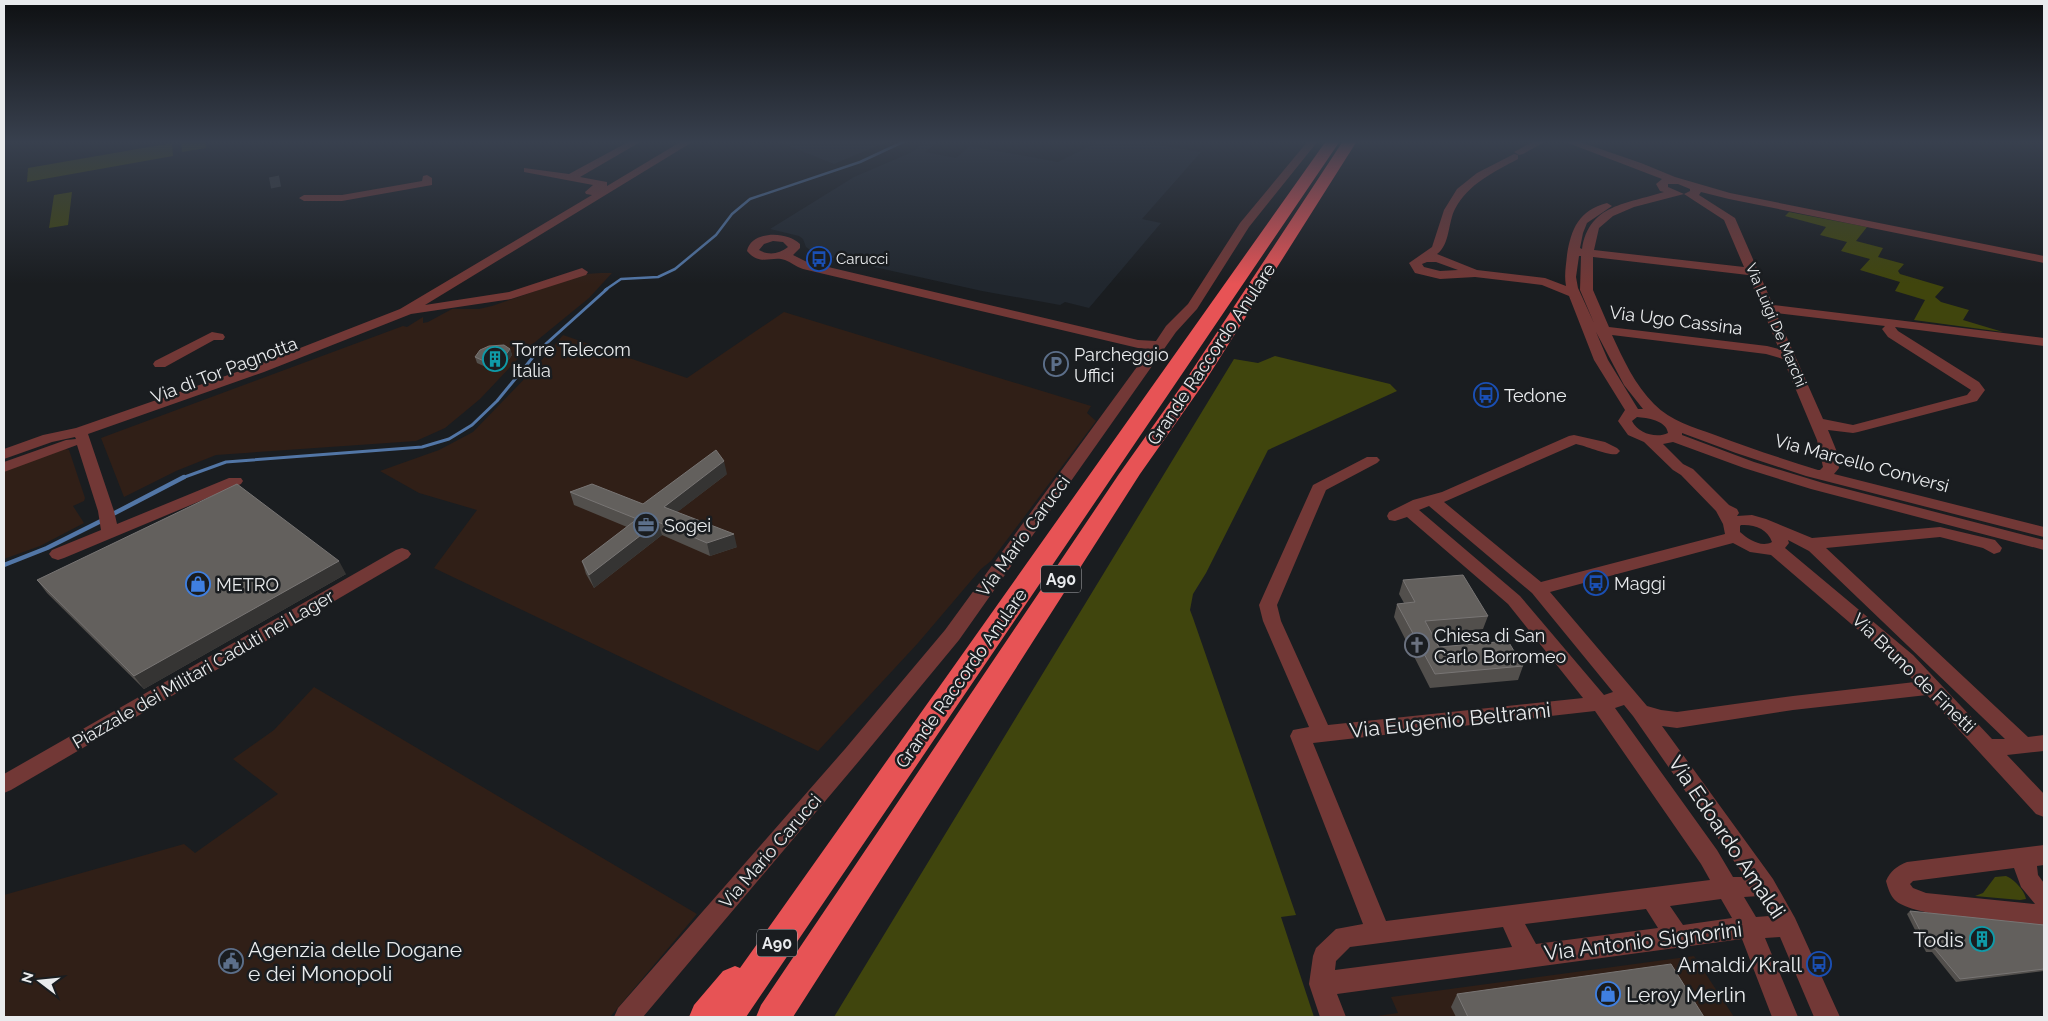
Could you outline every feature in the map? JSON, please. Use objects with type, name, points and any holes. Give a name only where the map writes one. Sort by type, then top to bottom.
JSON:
[{"type":"highway","name":"Grande Raccordo Anulare","points":[[726,1017],[1300,189]]},
{"type":"highway","name":"Grande Raccordo Anulare","points":[[773,1017],[1130,474],[1194,383],[1319,189]]},
{"type":"highway","points":[[706,1017],[828,869]]},
{"type":"highway","points":[[790,1017],[829,932]]},
{"type":"street","points":[[304,198],[342,198],[392,189]]},
{"type":"street","points":[[442,285],[596,189]]},
{"type":"street","name":"Via di Tor Pagnotta","points":[[4,467],[405,312],[442,285],[487,261],[609,189]]},
{"type":"street","points":[[784,255],[796,263],[808,266],[1138,344],[1161,345],[1171,329],[1193,306],[1244,225],[1274,189]]},
{"type":"street","points":[[1450,266],[1432,275],[1419,270],[1415,263],[1437,249],[1444,224],[1454,200],[1465,189]]},
{"type":"street","points":[[1631,414],[1632,410],[1601,360],[1574,294],[1570,277],[1577,229],[1584,218],[1606,206],[1657,189]]},
{"type":"street","points":[[1667,189],[1674,193]]},
{"type":"street","points":[[1689,189],[1693,191]]},
{"type":"street","points":[[1686,471],[1673,452],[1668,430],[1649,409],[1614,356],[1586,288],[1592,228],[1606,215],[1674,193],[1693,191],[1729,196],[2044,259]]},
{"type":"street","name":"Via Luigi De Marchi","points":[[1693,191],[1730,218],[1829,452],[1831,468],[1824,476]]},
{"type":"street","points":[[1574,248],[1578,252],[1753,272]]},
{"type":"street","points":[[1437,249],[1450,266],[1475,273],[1545,282],[1564,280],[1570,277]]},
{"type":"street","points":[[405,312],[511,295],[582,272]]},
{"type":"street","points":[[1545,282],[1574,294]]},
{"type":"street","name":"Via di Tor Pagnotta","points":[[4,454],[48,438],[111,432],[390,327],[427,309],[438,300],[442,285]]},
{"type":"street","points":[[1769,310],[1792,317],[1862,322],[1959,334],[2044,349]]},
{"type":"street","points":[[1862,322],[1890,329],[2044,342]]},
{"type":"street","name":"Via Ugo Cassina","points":[[1586,325],[1603,330],[1767,350],[1790,357]]},
{"type":"street","points":[[1817,422],[1853,429],[1975,396],[1978,390],[1974,385],[1892,334],[1890,329]]},
{"type":"street","points":[[160,364],[212,336],[218,337]]},
{"type":"street","name":"Via Mario Carucci","points":[[627,1017],[950,638],[1161,345]]},
{"type":"street","points":[[1668,430],[1645,413],[1631,414],[1626,418],[1625,424],[1634,432],[1648,438],[1686,471],[1723,509],[1754,547],[1774,548],[1781,543],[1778,534],[1767,525]]},
{"type":"street","points":[[1648,438],[1668,430]]},
{"type":"street","name":"Via Marcello Conversi","points":[[1668,430],[1824,476],[2044,532]]},
{"type":"street","name":"Via Marcello Conversi","points":[[1668,430],[1749,465],[1817,486],[2044,545]]},
{"type":"street","points":[[81,436],[108,522]]},
{"type":"street","points":[[1433,502],[1574,438],[1600,444],[1612,450]]},
{"type":"street","points":[[1322,734],[1272,621],[1268,605],[1319,488],[1372,460]]},
{"type":"street","points":[[58,554],[108,522],[235,481]]},
{"type":"street","name":"Via Edoardo Amaldi","points":[[1785,1017],[1749,927],[1728,888],[1600,703],[1514,600],[1402,513],[1419,504],[1433,502],[1538,589],[1646,719],[1765,886],[1787,926],[1827,1017]]},
{"type":"street","name":"Via Bruno de Finetti","points":[[1736,527],[1767,525],[1792,534],[1811,544],[2024,745]]},
{"type":"street","points":[[1538,589],[1736,527]]},
{"type":"street","points":[[1811,544],[1940,532],[1989,544],[1994,548]]},
{"type":"street","name":"Via Bruno de Finetti","points":[[1774,548],[1868,626],[1933,686],[2044,808]]},
{"type":"street","name":"Piazzale dei Militari Caduti nei Lager","points":[[4,784],[402,554]]},
{"type":"street","points":[[1620,730],[1646,719],[1677,720],[1793,703],[1933,686]]},
{"type":"street","points":[[1600,703],[1615,701],[1625,693]]},
{"type":"street","name":"Via Eugenio Beltrami","points":[[1379,933],[1300,736],[1600,703]]},
{"type":"street","points":[[1988,746],[1998,748],[2044,743]]},
{"type":"street","points":[[2036,856],[2025,872],[2033,888],[2044,898]]},
{"type":"street","points":[[2036,856],[1907,872],[1897,881],[1899,888],[1905,895],[1925,903],[2044,916]]},
{"type":"street","points":[[1333,1017],[1321,984],[1325,956],[1344,937],[1728,888],[1765,886]]},
{"type":"street","points":[[1653,899],[1677,937]]},
{"type":"street","name":"Via Antonio Signorini","points":[[1509,916],[1529,956]]},
{"type":"street","name":"Via Antonio Signorini","points":[[1321,984],[1749,927],[1787,926]]},
{"type":"shaded area","points":[[835,189],[1169,189],[1142,219],[1161,223],[1089,308],[1065,302],[1060,305],[982,291],[816,254],[806,247],[803,239],[799,236],[770,229]]},
{"type":"shaded area","points":[[612,273],[589,298],[529,347],[480,399],[445,428],[416,441],[216,455],[176,471],[124,497],[101,438],[403,326],[407,327],[423,317],[423,323],[428,322],[452,309],[479,309],[492,306],[585,274]]},
{"type":"shaded area","name":"Sogei","points":[[784,312],[1091,406],[1087,413],[1096,421],[991,561],[981,569],[918,643],[818,751],[434,568],[477,510],[419,493],[380,471],[439,450],[473,432],[534,369],[563,335],[687,378]]},
{"type":"shaded area","points":[[65,449],[69,450],[85,498],[84,501],[73,506],[84,523],[40,546],[4,559],[4,471]]},
{"type":"shaded area","name":"Agenzia delle Dogane e dei Monopoli","points":[[314,687],[697,914],[610,1017],[4,1017],[4,895],[184,844],[195,853],[278,794],[233,759],[274,730]]},
{"type":"shaded area","points":[[1694,956],[1734,1017],[1370,1017],[1398,1013],[1391,997]]},
{"type":"green space","points":[[72,192],[68,225],[49,228],[54,195]]},
{"type":"green space","points":[[1789,212],[1867,227],[1856,241],[1883,248],[1878,257],[1904,264],[1898,271],[1900,274],[1944,287],[1935,297],[1941,302],[1969,310],[1963,320],[2003,332],[1914,320],[1925,300],[1895,291],[1900,282],[1860,270],[1870,259],[1841,251],[1847,242],[1820,235],[1826,227],[1785,216]]},
{"type":"green space","points":[[1275,356],[1390,384],[1397,391],[1268,450],[1206,573],[1193,594],[1190,610],[1296,915],[1281,917],[1314,1017],[834,1017],[1234,359],[1258,363]]},
{"type":"green space","points":[[2006,876],[2019,886],[2024,892],[2026,899],[1975,896],[1983,893],[1995,877]]},
{"type":"building","points":[[504,345],[510,349],[505,356],[495,360],[484,361],[475,357],[480,350],[489,346]]},
{"type":"building","points":[[716,450],[724,461],[664,507],[734,534],[707,543],[658,522],[589,575],[582,561],[637,519],[570,492],[592,484],[643,504]]},
{"type":"building","name":"METRO","points":[[237,484],[339,561],[134,676],[37,580]]},
{"type":"building","points":[[1463,575],[1488,616],[1425,621],[1439,647],[1508,641],[1523,666],[1435,674],[1397,604],[1415,602],[1403,580]]},
{"type":"building","name":"Todis","points":[[1910,911],[2044,925],[2044,969],[1960,979],[1935,949],[1929,948]]},
{"type":"building","name":"Leroy Merlin","points":[[1671,964],[1704,1017],[1468,1017],[1457,994]]},
{"type":"waterway","points":[[605,290],[621,279],[658,277],[675,269],[716,235],[732,214],[750,199],[781,189]]},
{"type":"waterway","points":[[182,478],[226,462],[422,447],[449,439],[472,425],[497,401],[538,351],[607,289]]},
{"type":"waterway","points":[[111,515],[182,478]]},
{"type":"waterway","points":[[4,565],[47,548],[103,520]]},
{"type":"place","name":"Carucci","points":[[819,259]]},
{"type":"place","name":"Torre Telecom Italia","points":[[495,359]]},
{"type":"place","name":"Parcheggio Uffici","points":[[1056,364]]},
{"type":"place","name":"Tedone","points":[[1486,395]]},
{"type":"place","name":"Sogei","points":[[646,525]]},
{"type":"place","name":"Maggi","points":[[1596,583]]},
{"type":"place","name":"METRO","points":[[198,584]]},
{"type":"place","name":"Chiesa di San Carlo Borromeo","points":[[1417,645]]},
{"type":"place","name":"Todis","points":[[1982,939]]},
{"type":"place","name":"Agenzia delle Dogane e dei Monopoli","points":[[231,961]]},
{"type":"place","name":"Amaldi/Krall","points":[[1819,964]]},
{"type":"place","name":"Leroy Merlin","points":[[1608,994]]}]
